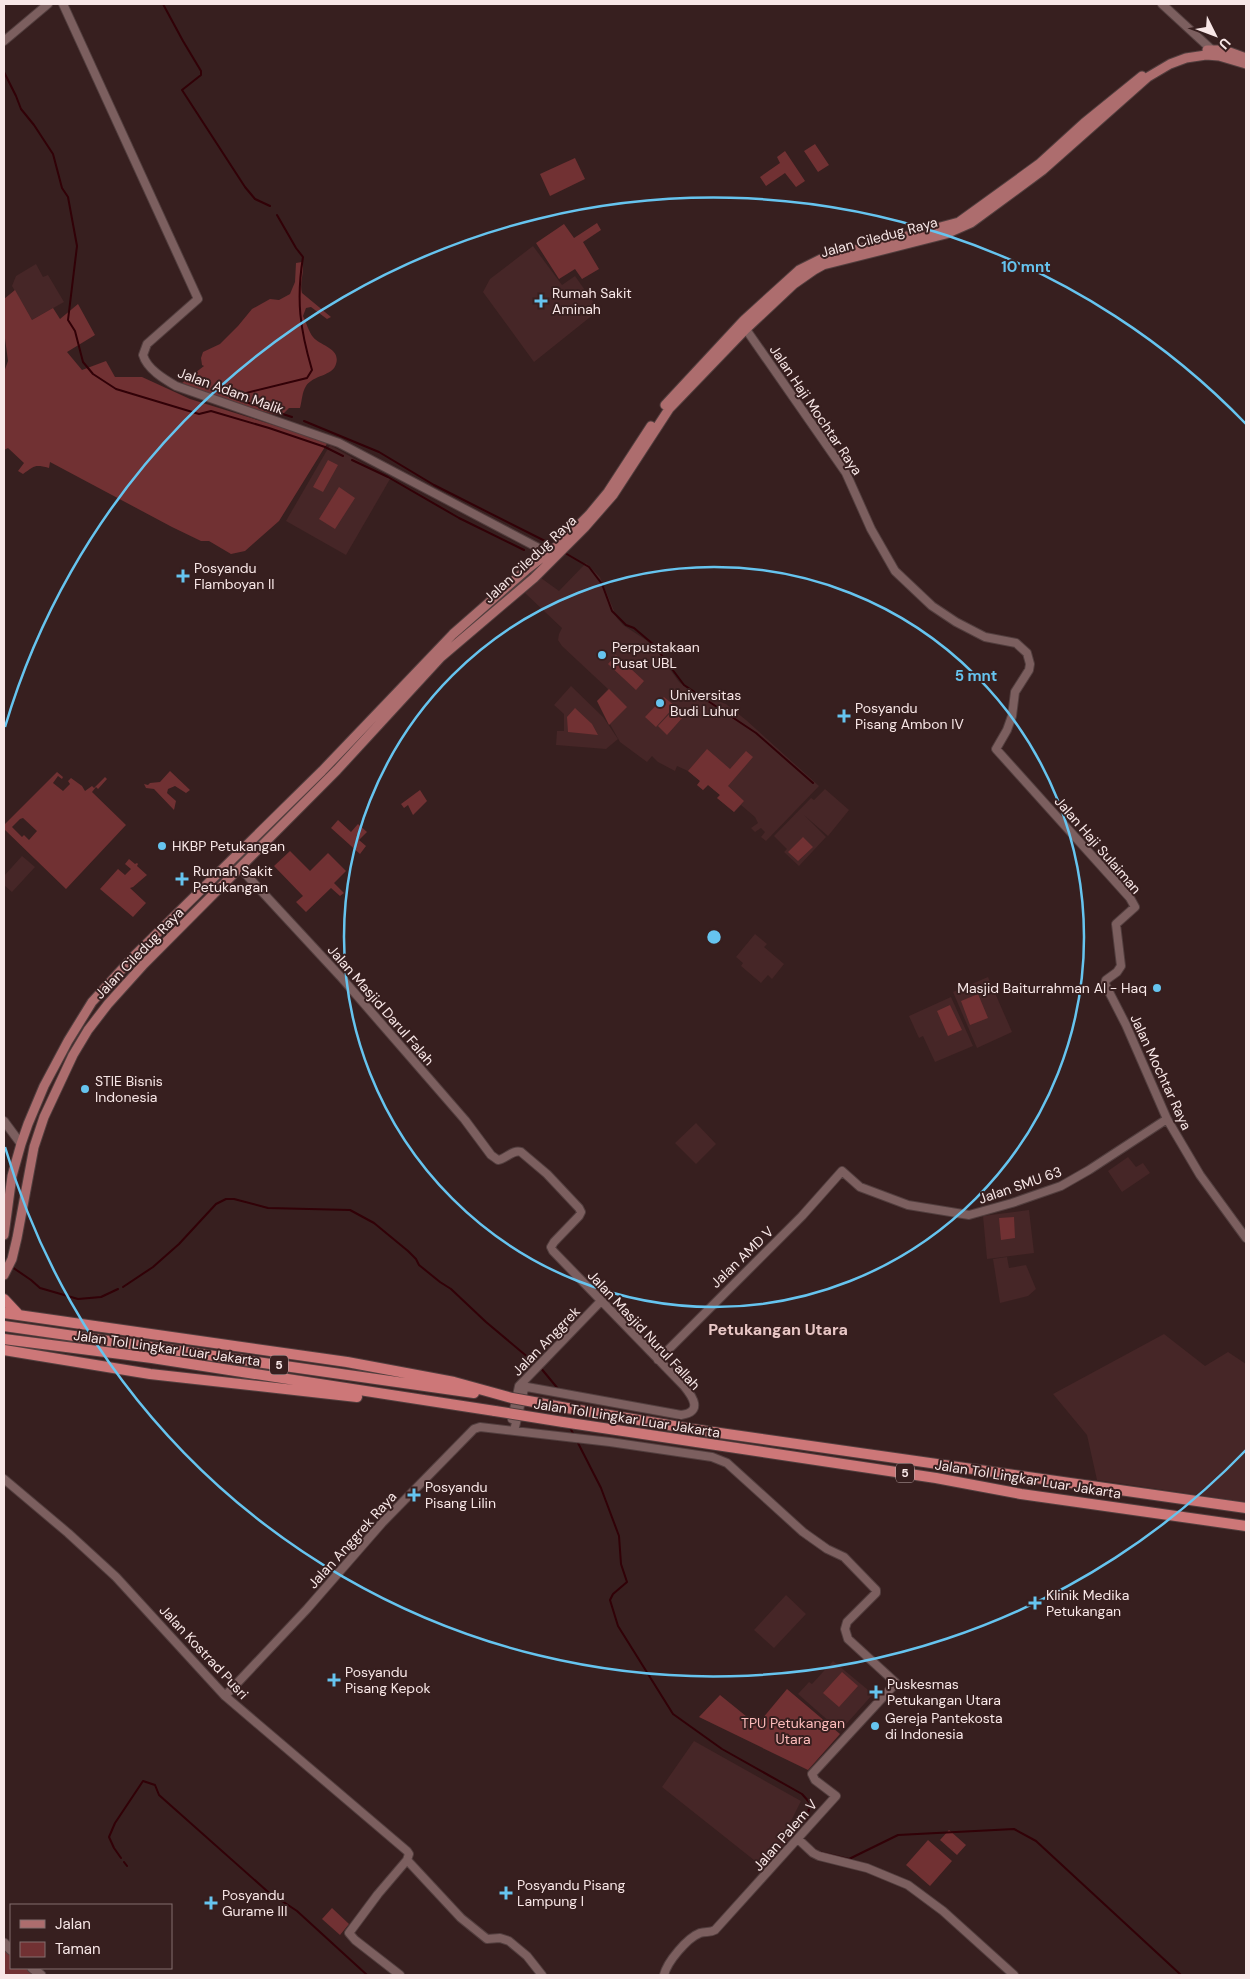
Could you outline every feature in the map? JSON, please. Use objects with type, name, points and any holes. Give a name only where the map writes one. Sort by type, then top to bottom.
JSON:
[{"type":"highway","points":[[4,1299],[18,1314]]},
{"type":"highway","points":[[4,1313],[273,1350],[413,1380]]},
{"type":"highway","name":"Jalan Tol Lingkar Luar Jakarta","points":[[4,1326],[413,1380],[692,1429],[1246,1508]]},
{"type":"highway","name":"Jalan Tol Lingkar Luar Jakarta","points":[[4,1339],[139,1356],[388,1396],[936,1478],[1021,1494],[1246,1526]]},
{"type":"highway","points":[[4,1350],[150,1374],[374,1399],[388,1396]]},
{"type":"main road","name":"Jalan Ciledug Raya","points":[[8,1267],[40,1128],[73,1055],[88,1030],[127,982],[337,770],[441,657],[534,578],[608,492],[662,409],[794,274],[814,261],[944,227],[968,216],[1039,164],[1144,74],[1161,64],[1184,54],[1212,50],[1224,50],[1246,58]]},
{"type":"main road","name":"Jalan Ciledug Raya","points":[[744,326],[794,284],[823,265],[946,234],[971,223],[1047,167],[1148,77],[1170,64],[1186,58],[1206,55],[1219,56],[1246,64]]},
{"type":"main road","name":"Jalan Ciledug Raya","points":[[4,1232],[12,1176],[20,1144],[44,1086],[92,1002],[116,974],[316,778],[453,634],[526,570],[553,554]]},
{"type":"main road","points":[[526,570],[534,578]]},
{"type":"main road","points":[[203,889],[206,895],[211,898]]},
{"type":"main road","points":[[195,897],[201,900],[204,905]]},
{"type":"main road","points":[[116,974],[127,982]]},
{"type":"main road","points":[[28,1124],[40,1128]]},
{"type":"main road","points":[[4,1232],[18,1229]]},
{"type":"street","points":[[4,40],[48,4]]},
{"type":"street","name":"Jalan Adam Malik","points":[[63,4],[198,299],[146,344],[143,355],[148,364],[165,380],[176,386],[355,450],[553,554]]},
{"type":"street","points":[[1162,4],[1212,50]]},
{"type":"street","name":"Jalan Haji Mochtar Raya","points":[[744,326],[846,473],[860,508],[895,571],[932,606],[956,622],[985,637],[1016,643],[1027,653],[1030,664],[1029,670],[1015,692],[1012,716],[1007,730],[996,749]]},
{"type":"street","name":"Jalan Haji Sulaiman","points":[[996,749],[1069,828],[1135,907],[1119,920],[1115,928],[1122,958],[1121,966]]},
{"type":"street","name":"Jalan Masjid Darul Falah","points":[[241,869],[340,976],[464,1120],[491,1156],[498,1160]]},
{"type":"street","name":"Jalan Mochtar Raya","points":[[1121,966],[1117,972],[1106,980],[1105,984],[1126,1025],[1167,1118],[1200,1175],[1246,1238]]},
{"type":"street","name":"Jalan SMU 63","points":[[842,1172],[860,1187],[908,1205],[969,1215],[1061,1186],[1089,1170],[1167,1118]]},
{"type":"street","points":[[4,1121],[20,1144]]},
{"type":"street","name":"Jalan Masjid Nurul Fallah","points":[[498,1160],[516,1151],[522,1152],[547,1174],[579,1208],[581,1212],[579,1216],[552,1246],[554,1251],[568,1268],[693,1398],[695,1407],[687,1414],[681,1415],[527,1387],[524,1389],[512,1431]]},
{"type":"street","name":"Jalan AMD V","points":[[658,1360],[802,1216],[842,1172]]},
{"type":"street","name":"Jalan Anggrek","points":[[512,1431],[519,1386],[601,1301]]},
{"type":"street","name":"Jalan Anggrek Raya","points":[[225,1696],[307,1609],[382,1523],[471,1432],[480,1427],[688,1453],[712,1457],[734,1468],[803,1532],[844,1557],[876,1590],[876,1593],[847,1622],[846,1634],[848,1639],[896,1682]]},
{"type":"street","name":"Jalan Kostrad Pusri","points":[[4,1478],[116,1577],[225,1696],[406,1849],[408,1854],[407,1860],[471,1928],[487,1939],[500,1938],[519,1948],[542,1975]]},
{"type":"street","name":"Jalan Palem V","points":[[664,1975],[666,1968],[683,1947],[696,1935],[715,1930],[836,1796],[815,1780],[812,1774],[896,1682]]},
{"type":"street","points":[[799,1838],[813,1853],[819,1856],[867,1868],[908,1885],[943,1911],[1014,1975]]},
{"type":"street","points":[[400,1975],[355,1940],[349,1933],[378,1894],[407,1860]]},
{"type":"shaded area","name":"Rumah Sakit Aminah","points":[[533,246],[562,285],[575,276],[599,310],[534,362],[483,292],[490,279]]},
{"type":"shaded area","points":[[36,264],[43,277],[48,275],[64,302],[32,320],[12,286],[16,276]]},
{"type":"shaded area","points":[[330,445],[390,479],[346,555],[286,521]]},
{"type":"shaded area","name":"Universitas Budi Luhur","points":[[586,563],[600,577],[617,618],[623,625],[646,640],[657,651],[679,682],[689,690],[726,704],[819,786],[766,841],[761,837],[765,832],[761,828],[755,832],[751,828],[758,823],[755,817],[741,805],[734,812],[717,798],[720,795],[708,785],[703,790],[697,785],[700,781],[688,771],[677,766],[675,771],[658,762],[652,756],[647,762],[620,742],[597,701],[608,689],[562,646],[558,640],[562,628],[525,593],[541,578],[559,591]]},
{"type":"shaded area","points":[[571,686],[603,717],[618,739],[606,749],[556,745],[557,731],[564,731],[564,714],[554,705]]},
{"type":"shaded area","points":[[825,789],[849,810],[828,836],[804,815],[826,837],[799,866],[784,852],[787,849],[774,836],[811,798],[814,800]]},
{"type":"shaded area","points":[[22,856],[35,867],[12,892],[5,886],[4,876]]},
{"type":"shaded area","points":[[755,934],[767,944],[764,947],[784,964],[772,979],[768,975],[761,983],[741,966],[743,963],[736,957]]},
{"type":"shaded area","points":[[988,977],[1012,1032],[977,1048],[953,992]]},
{"type":"shaded area","points":[[951,997],[973,1046],[935,1062],[923,1036],[919,1038],[909,1016]]},
{"type":"shaded area","points":[[696,1123],[716,1144],[696,1164],[675,1143]]},
{"type":"shaded area","points":[[1128,1157],[1136,1167],[1143,1163],[1150,1173],[1122,1192],[1108,1171]]},
{"type":"shaded area","points":[[1029,1210],[1034,1253],[987,1259],[983,1216]]},
{"type":"shaded area","points":[[1007,1257],[1009,1268],[1026,1265],[1036,1289],[1028,1296],[1000,1303],[993,1259]]},
{"type":"shaded area","points":[[1164,1334],[1205,1366],[1228,1352],[1246,1364],[1246,1502],[1097,1480],[1087,1435],[1053,1394]]},
{"type":"shaded area","points":[[786,1595],[806,1614],[774,1648],[754,1630]]},
{"type":"shaded area","points":[[833,1661],[873,1694],[840,1731],[798,1694],[809,1682],[812,1684]]},
{"type":"shaded area","points":[[694,1741],[801,1801],[789,1825],[792,1836],[764,1868],[662,1787]]},
{"type":"green space","points":[[815,144],[829,165],[818,172],[804,151]]},
{"type":"green space","points":[[785,151],[805,181],[796,187],[785,173],[766,186],[760,177],[780,163],[777,157]]},
{"type":"green space","points":[[575,158],[585,179],[550,196],[540,174]]},
{"type":"green space","points":[[597,223],[601,230],[583,242],[599,269],[582,279],[575,269],[559,279],[536,243],[564,224],[574,238]]},
{"type":"green space","points":[[302,262],[302,293],[331,317],[327,319],[311,307],[306,308],[303,316],[313,337],[333,351],[337,359],[331,371],[309,382],[303,394],[300,408],[289,408],[283,414],[277,415],[224,401],[182,383],[204,366],[202,365],[201,358],[203,352],[220,344],[252,309],[270,299],[279,300],[290,294],[295,282],[296,263]]},
{"type":"green space","points":[[15,290],[32,320],[53,308],[60,319],[78,304],[95,335],[67,352],[82,370],[106,361],[115,377],[142,377],[190,399],[328,442],[279,521],[245,551],[231,554],[209,541],[201,541],[172,527],[50,462],[49,468],[35,466],[23,474],[18,471],[24,463],[8,448],[4,450],[4,372],[8,361],[4,331],[4,299]]},
{"type":"green space","points":[[328,460],[338,465],[323,492],[313,487]]},
{"type":"green space","points":[[339,487],[355,498],[335,529],[319,519]]},
{"type":"green space","points":[[616,655],[644,681],[636,690],[608,664]]},
{"type":"green space","points":[[609,689],[627,707],[609,725],[597,701]]},
{"type":"green space","points":[[664,697],[675,706],[656,727],[645,717]]},
{"type":"green space","points":[[575,708],[592,724],[598,735],[568,732],[567,717]]},
{"type":"green space","points":[[674,709],[683,717],[667,735],[658,726]]},
{"type":"green space","points":[[707,749],[730,769],[746,751],[753,757],[728,786],[744,801],[734,812],[717,798],[720,795],[708,785],[703,790],[697,785],[700,781],[688,771]]},
{"type":"green space","points":[[170,771],[190,790],[186,793],[175,786],[168,789],[167,793],[176,801],[174,810],[154,789],[146,788],[144,784],[160,782]]},
{"type":"green space","points":[[57,772],[63,777],[62,779],[58,776],[53,783],[63,791],[70,784],[68,781],[71,778],[82,786],[85,791],[92,786],[94,788],[105,777],[107,779],[98,789],[96,787],[92,792],[126,825],[66,889],[4,829],[4,825]],"holes":[[[23,818],[37,831],[29,840],[24,835],[22,837],[12,827]]]},
{"type":"green space","points":[[420,790],[427,801],[413,815],[408,805],[404,808],[401,804]]},
{"type":"green space","points":[[338,820],[351,832],[358,824],[367,832],[359,840],[366,846],[360,854],[331,828]]},
{"type":"green space","points":[[803,837],[813,847],[798,861],[788,852]]},
{"type":"green space","points":[[290,851],[310,871],[328,853],[346,871],[334,883],[344,893],[340,896],[331,888],[306,912],[296,902],[303,896],[274,866]]},
{"type":"green space","points":[[129,859],[135,864],[137,863],[137,866],[147,875],[130,888],[146,903],[133,917],[100,889],[118,869],[125,875],[131,869],[125,864]]},
{"type":"green space","points":[[978,994],[988,1018],[970,1025],[961,1001]]},
{"type":"green space","points":[[950,1005],[962,1030],[948,1036],[937,1011]]},
{"type":"green space","points":[[1014,1217],[1015,1238],[1001,1240],[999,1218]]},
{"type":"green space","points":[[842,1672],[858,1686],[839,1707],[823,1693]]},
{"type":"green space","name":"TPU Petukangan Utara","points":[[787,1689],[840,1734],[808,1770],[699,1717],[720,1695],[757,1725]]},
{"type":"green space","points":[[949,1830],[966,1845],[957,1855],[940,1840]]},
{"type":"green space","points":[[928,1840],[952,1861],[930,1886],[906,1865]]},
{"type":"green space","points":[[332,1908],[349,1924],[340,1935],[322,1919]]},
{"type":"green space","points":[[4,1944],[10,1949],[10,1969],[33,1969],[41,1975],[4,1975]]},
{"type":"waterway","points":[[163,4],[201,71],[201,75],[182,90],[245,187],[255,199],[270,206]]},
{"type":"waterway","points":[[4,72],[21,109],[53,154],[62,188],[68,197],[77,246],[68,320],[75,331],[83,362],[93,374],[116,389],[199,414],[211,411],[269,428],[325,447],[343,456]]},
{"type":"waterway","points":[[277,215],[303,257],[300,314],[312,370],[307,378],[230,397],[292,417]]},
{"type":"waterway","points":[[304,421],[379,452],[434,485],[555,546]]},
{"type":"waterway","points":[[352,460],[388,477],[459,518],[524,550]]},
{"type":"waterway","points":[[565,553],[589,567],[602,584],[612,611],[626,625],[634,628],[654,645],[684,685],[756,733],[813,783]]},
{"type":"waterway","points":[[123,1287],[153,1267],[179,1244],[216,1204],[226,1199],[234,1199],[268,1208],[350,1210],[374,1223],[408,1251],[419,1265],[451,1289],[486,1322],[536,1364]]},
{"type":"waterway","points":[[12,1267],[40,1288],[78,1299],[101,1297],[118,1289]]},
{"type":"waterway","points":[[540,1367],[559,1390]]},
{"type":"waterway","points":[[569,1426],[574,1435]]},
{"type":"waterway","points":[[577,1441],[601,1488],[619,1536],[621,1564],[627,1582],[613,1594],[610,1600],[618,1626],[673,1714],[722,1749],[802,1794],[810,1803],[806,1825]]},
{"type":"waterway","points":[[121,1858],[109,1837],[115,1823],[143,1781],[155,1785],[159,1795],[267,1891],[297,1911],[367,1975]]},
{"type":"waterway","points":[[812,1847],[819,1852],[849,1859],[898,1835],[1014,1829],[1036,1841],[1181,1975]]},
{"type":"waterway","points":[[124,1862],[127,1866]]},
{"type":"place","name":"Rumah Sakit Aminah","points":[[541,301]]},
{"type":"place","name":"Posyandu Flamboyan II","points":[[183,576]]},
{"type":"place","name":"Perpustakaan Pusat UBL","points":[[602,655]]},
{"type":"place","name":"Universitas Budi Luhur","points":[[660,703]]},
{"type":"place","name":"Posyandu Pisang Ambon IV","points":[[844,716]]},
{"type":"place","name":"HKBP Petukangan","points":[[162,846]]},
{"type":"place","name":"Rumah Sakit Petukangan","points":[[182,879]]},
{"type":"place","name":"Masjid Baiturrahman Al - Haq","points":[[1157,988]]},
{"type":"place","name":"STIE Bisnis Indonesia","points":[[85,1089]]},
{"type":"place","name":"Posyandu Pisang Lilin","points":[[414,1495]]},
{"type":"place","name":"Klinik Medika Petukangan","points":[[1035,1603]]},
{"type":"place","name":"Posyandu Pisang Kepok","points":[[334,1680]]},
{"type":"place","name":"Puskesmas Petukangan Utara","points":[[876,1692]]},
{"type":"place","name":"Gereja Pantekosta di Indonesia","points":[[875,1726]]},
{"type":"place","name":"Posyandu Pisang Lampung I","points":[[506,1893]]},
{"type":"place","name":"Posyandu Gurame III","points":[[211,1903]]},
{"type":"district","name":"Petukangan Utara","points":[[778,1329]]}]
